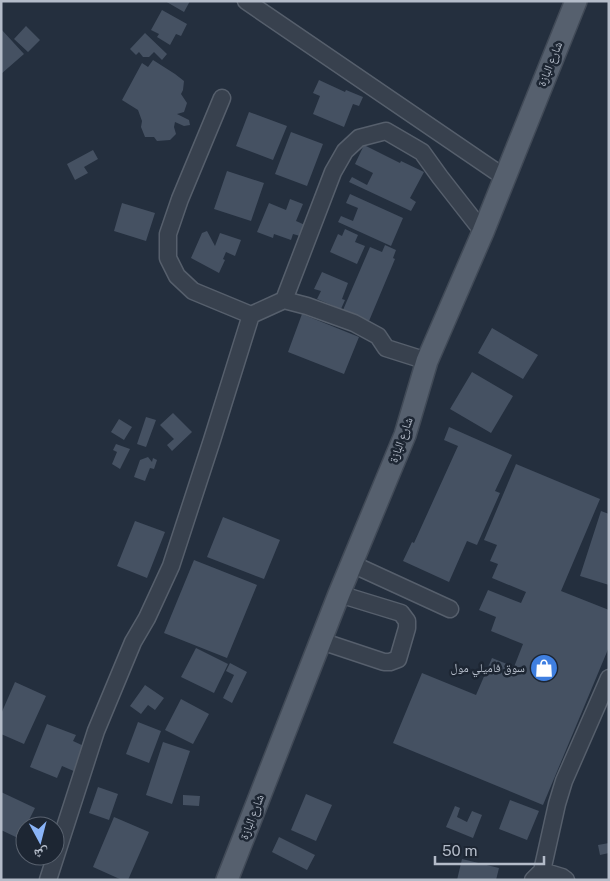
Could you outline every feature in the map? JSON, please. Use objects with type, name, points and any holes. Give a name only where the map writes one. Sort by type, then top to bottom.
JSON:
[{"type":"main road","name":"شارع البازة","points":[[227,880],[339,594],[405,435],[427,360],[482,232],[576,1]]},
{"type":"street","points":[[246,1],[504,177]]},
{"type":"street","points":[[222,98],[180,199],[168,234],[168,258],[177,276],[193,290],[251,315],[284,300],[354,323],[378,336],[386,348],[427,360]]},
{"type":"street","points":[[284,300],[333,172],[345,151],[359,138],[386,132],[422,152],[482,232]]},
{"type":"street","points":[[48,880],[96,731],[133,642],[147,618],[171,566],[251,315]]},
{"type":"street","points":[[352,564],[450,609]]},
{"type":"street","points":[[321,641],[384,662],[390,662],[398,658],[407,628],[407,621],[401,613],[339,594]]},
{"type":"street","points":[[566,880],[562,877],[537,875],[564,781],[609,678]]},
{"type":"building","points":[[165,1],[190,1],[184,12]]},
{"type":"building","points":[[162,10],[187,24],[181,36],[176,34],[170,45],[157,37],[159,34],[151,30]]},
{"type":"building","points":[[26,26],[40,40],[28,52],[14,39]]},
{"type":"building","points":[[1,29],[24,54],[1,74]]},
{"type":"building","points":[[145,33],[167,54],[162,60],[154,52],[149,57],[143,57],[139,52],[136,55],[130,49]]},
{"type":"building","points":[[153,60],[184,81],[181,94],[187,103],[184,112],[177,114],[189,120],[190,125],[184,126],[175,122],[176,134],[170,140],[157,141],[154,137],[145,137],[138,110],[122,100],[142,63],[148,67]]},
{"type":"building","points":[[319,80],[345,92],[346,90],[363,97],[359,106],[353,104],[344,127],[313,114],[320,96],[313,93]]},
{"type":"building","points":[[249,112],[287,126],[273,160],[236,146]]},
{"type":"building","points":[[291,132],[323,144],[307,186],[275,174]]},
{"type":"building","points":[[364,145],[400,163],[401,161],[424,172],[410,198],[416,202],[411,211],[349,182],[352,177],[367,185],[373,173],[355,164]]},
{"type":"building","points":[[93,150],[98,159],[84,167],[88,173],[75,180],[67,164]]},
{"type":"building","points":[[227,171],[264,183],[251,221],[214,209]]},
{"type":"building","points":[[350,194],[403,218],[391,246],[338,222],[341,216],[353,221],[358,208],[346,203]]},
{"type":"building","points":[[290,199],[303,204],[296,221],[305,225],[300,236],[293,234],[291,240],[274,234],[273,238],[257,232],[269,203],[286,210]]},
{"type":"building","points":[[122,203],[155,213],[146,241],[114,231]]},
{"type":"building","points":[[345,229],[358,235],[355,242],[365,246],[357,264],[330,252],[338,234],[342,236]]},
{"type":"building","points":[[207,231],[215,246],[220,233],[241,240],[235,256],[226,252],[223,259],[225,260],[219,273],[191,258],[202,233]]},
{"type":"building","points":[[385,245],[396,250],[393,258],[395,259],[369,321],[343,310],[370,247],[382,252]]},
{"type":"building","points":[[322,272],[348,283],[342,299],[345,300],[341,309],[317,299],[321,291],[314,289]]},
{"type":"building","points":[[302,314],[359,337],[344,374],[288,352]]},
{"type":"building","points":[[492,328],[538,355],[523,379],[478,353]]},
{"type":"building","points":[[472,372],[513,396],[491,433],[450,409]]},
{"type":"building","points":[[173,413],[192,432],[172,451],[167,445],[174,439],[160,425]]},
{"type":"building","points":[[146,417],[156,420],[146,447],[137,444]]},
{"type":"building","points":[[119,419],[132,427],[124,440],[111,432]]},
{"type":"building","points":[[449,427],[512,455],[495,491],[500,493],[477,545],[467,541],[449,582],[403,561],[412,542],[414,543],[458,446],[444,440]]},
{"type":"building","points":[[116,444],[130,449],[120,469],[112,464],[117,452],[113,450]]},
{"type":"building","points":[[148,457],[152,462],[153,458],[157,460],[154,469],[150,468],[145,481],[134,477],[140,460]]},
{"type":"building","points":[[516,464],[600,499],[561,591],[609,610],[609,647],[543,805],[393,743],[422,673],[476,695],[492,658],[514,667],[523,644],[491,631],[496,617],[479,610],[488,590],[521,603],[526,592],[492,578],[498,564],[490,561],[497,545],[484,540]]},
{"type":"building","points":[[601,511],[609,514],[609,585],[580,576]]},
{"type":"building","points":[[223,517],[280,540],[264,579],[207,557]]},
{"type":"building","points":[[135,521],[165,532],[147,578],[117,566]]},
{"type":"building","points":[[194,560],[257,585],[227,658],[164,633]]},
{"type":"building","points":[[196,648],[228,664],[214,693],[181,677]]},
{"type":"building","points":[[230,663],[247,672],[232,703],[223,698],[234,675],[226,671]]},
{"type":"building","points":[[15,682],[46,696],[24,744],[1,734],[1,714]]},
{"type":"building","points":[[145,685],[164,698],[155,710],[148,705],[141,714],[130,706]]},
{"type":"building","points":[[181,699],[209,714],[193,744],[165,730]]},
{"type":"building","points":[[138,722],[161,731],[149,763],[126,754]]},
{"type":"building","points":[[47,724],[76,735],[73,741],[86,747],[76,772],[62,766],[57,778],[30,767]]},
{"type":"building","points":[[163,742],[190,751],[172,804],[146,795]]},
{"type":"building","points":[[98,787],[118,794],[109,820],[89,813]]},
{"type":"building","points":[[1,792],[35,808],[31,816],[15,816],[15,837],[1,830]]},
{"type":"building","points":[[306,794],[332,805],[316,841],[291,830]]},
{"type":"building","points":[[183,795],[200,796],[199,806],[183,805]]},
{"type":"building","points":[[510,800],[539,811],[527,840],[499,829]]},
{"type":"building","points":[[455,806],[460,808],[457,817],[467,822],[472,811],[482,815],[473,838],[446,827]]},
{"type":"building","points":[[114,817],[149,832],[128,880],[122,880],[93,867]]},
{"type":"building","points":[[279,837],[315,855],[307,870],[272,852]]},
{"type":"building","points":[[609,843],[609,853],[600,855],[598,845]]},
{"type":"building","points":[[462,859],[499,868],[496,880],[457,880]]},
{"type":"place","name":"سوق فاميلي مول","points":[[544,668]]}]
